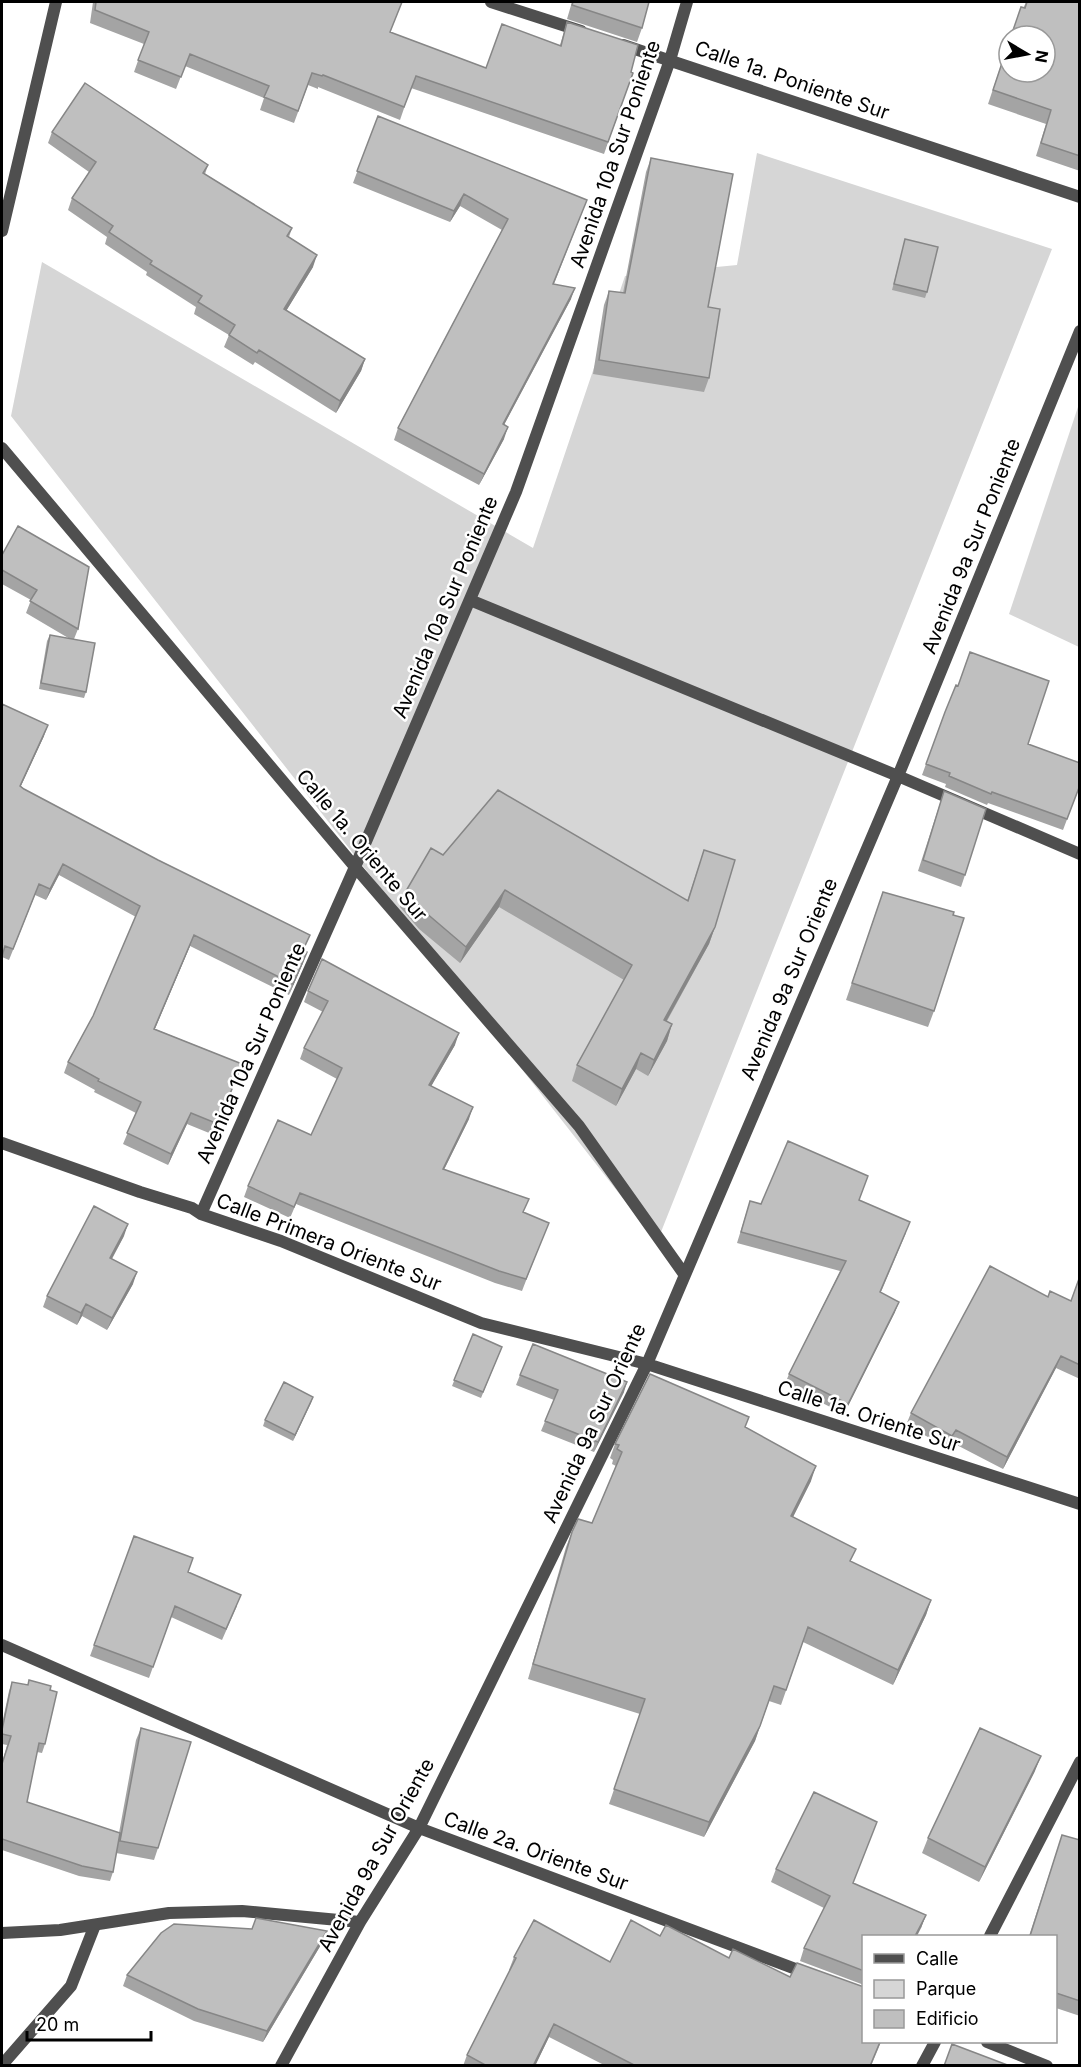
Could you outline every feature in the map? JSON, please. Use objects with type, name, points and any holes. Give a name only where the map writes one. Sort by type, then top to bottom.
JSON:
[{"type":"street","points":[[2,231],[56,2]]},
{"type":"street","points":[[491,2],[591,34]]},
{"type":"street","name":"Avenida 10a Sur Poniente","points":[[201,1214],[355,867],[516,492],[670,60],[687,2]]},
{"type":"street","name":"Calle 1a. Poniente Sur","points":[[614,42],[1080,197]]},
{"type":"street","name":"Avenida 9a Sur Poniente","points":[[898,776],[1080,331]]},
{"type":"street","name":"Calle 1a. Oriente Sur","points":[[2,448],[355,867],[579,1126],[684,1274]]},
{"type":"street","points":[[470,600],[898,776],[1080,854]]},
{"type":"street","name":"Avenida 9a Sur Oriente","points":[[281,2066],[360,1922],[419,1828],[647,1364],[898,776]]},
{"type":"street","name":"Calle Primera Oriente Sur","points":[[2,1143],[281,1241],[481,1323],[647,1364]]},
{"type":"street","name":"Calle 1a. Oriente Sur","points":[[647,1364],[1080,1504]]},
{"type":"street","name":"Calle 2a. Oriente Sur","points":[[2,1645],[419,1828],[819,1977]]},
{"type":"street","points":[[991,1935],[1080,1762]]},
{"type":"street","points":[[2,1933],[60,1930],[169,1913],[242,1911],[360,1922]]},
{"type":"street","points":[[2,2065],[71,1986],[95,1924]]},
{"type":"street","points":[[922,2066],[934,2043]]},
{"type":"street","points":[[990,2043],[1047,2066]]},
{"type":"green space","points":[[757,153],[1052,249],[657,1242],[11,416],[42,262],[533,548],[625,276],[737,265]]},
{"type":"green space","points":[[1079,404],[1079,647],[1009,614]]},
{"type":"building","points":[[96,2],[402,2],[390,32],[486,68],[502,24],[561,46],[567,22],[638,45],[631,72],[633,73],[608,142],[416,76],[404,107],[323,75],[312,73],[298,111],[264,97],[269,86],[190,54],[181,77],[138,60],[149,32],[95,10]]},
{"type":"building","points":[[573,2],[649,2],[642,28],[572,5]]},
{"type":"building","points":[[1027,2],[1080,2],[1080,156],[1041,143],[1051,110],[993,90],[997,78],[997,84],[1057,84],[1057,24],[1015,24],[1021,7],[1025,8]]},
{"type":"building","points":[[85,83],[208,165],[203,173],[292,228],[287,236],[317,255],[284,309],[365,359],[340,401],[259,350],[257,353],[229,335],[235,325],[198,302],[202,296],[150,264],[152,261],[109,232],[113,226],[72,198],[96,162],[52,132]]},
{"type":"building","points":[[378,116],[587,200],[553,284],[575,288],[503,424],[508,427],[484,474],[398,428],[508,219],[464,194],[454,211],[357,171]]},
{"type":"building","points":[[651,158],[733,174],[708,307],[720,309],[709,378],[599,360],[609,291],[625,293]]},
{"type":"building","points":[[905,239],[938,247],[927,292],[894,284]]},
{"type":"building","points":[[18,526],[89,567],[78,629],[30,601],[37,590],[2,570],[2,555]]},
{"type":"building","points":[[50,635],[95,643],[86,692],[41,683]]},
{"type":"building","points":[[970,652],[1049,681],[1028,744],[1080,763],[1080,785],[1067,819],[992,792],[991,794],[949,776],[950,773],[926,764]]},
{"type":"building","points":[[2,704],[48,725],[20,786],[24,789],[158,860],[310,935],[303,950],[307,952],[293,984],[194,935],[154,1029],[242,1064],[218,1124],[191,1113],[171,1154],[127,1133],[141,1102],[98,1081],[99,1079],[68,1062],[93,1016],[140,906],[63,864],[50,889],[39,884],[13,949],[5,946],[2,956]]},
{"type":"building","points":[[498,790],[688,901],[704,850],[735,860],[715,927],[664,1020],[672,1024],[654,1060],[641,1053],[622,1089],[577,1065],[632,965],[505,890],[466,947],[425,912],[406,891],[431,848],[443,855]]},
{"type":"building","points":[[944,791],[986,809],[965,875],[923,860]]},
{"type":"building","points":[[883,892],[954,912],[953,915],[964,918],[934,1011],[852,983]]},
{"type":"building","points":[[322,959],[459,1033],[429,1085],[473,1107],[443,1169],[529,1199],[523,1212],[549,1223],[526,1279],[499,1271],[300,1193],[294,1207],[248,1186],[278,1120],[311,1135],[342,1068],[304,1048],[328,1001],[308,991]]},
{"type":"building","points":[[788,1141],[868,1176],[859,1200],[910,1222],[880,1292],[899,1302],[848,1404],[789,1374],[846,1261],[741,1232],[750,1201],[761,1204]]},
{"type":"building","points":[[94,1206],[128,1224],[110,1258],[137,1272],[112,1318],[86,1304],[81,1313],[47,1296]]},
{"type":"building","points":[[990,1266],[1048,1297],[1050,1291],[1071,1301],[1080,1276],[1080,1365],[1061,1356],[1007,1457],[956,1430],[952,1436],[911,1413]]},
{"type":"building","points":[[473,1334],[502,1347],[483,1392],[454,1380]]},
{"type":"building","points":[[533,1344],[627,1382],[598,1442],[545,1421],[558,1390],[520,1375]]},
{"type":"building","points":[[650,1374],[749,1417],[745,1427],[816,1466],[791,1516],[856,1549],[850,1561],[931,1600],[898,1670],[808,1627],[786,1690],[774,1686],[760,1726],[709,1822],[614,1789],[645,1699],[533,1664],[572,1532],[578,1519],[592,1523],[622,1452],[617,1449],[619,1445],[615,1444]]},
{"type":"building","points":[[284,1382],[313,1397],[295,1435],[265,1420]]},
{"type":"building","points":[[134,1536],[193,1558],[188,1572],[241,1595],[226,1629],[175,1606],[153,1667],[94,1645]]},
{"type":"building","points":[[29,1680],[51,1686],[50,1690],[57,1692],[45,1744],[39,1743],[27,1802],[120,1833],[113,1872],[82,1866],[2,1839],[2,1764],[11,1736],[2,1734],[2,1730],[12,1682],[28,1685]]},
{"type":"building","points":[[141,1728],[191,1742],[158,1848],[120,1841]]},
{"type":"building","points":[[980,1728],[1041,1756],[985,1867],[928,1838]]},
{"type":"building","points":[[814,1792],[877,1822],[853,1883],[926,1915],[916,1935],[862,1935],[862,1970],[804,1948],[830,1896],[776,1869]]},
{"type":"building","points":[[1062,1835],[1080,1840],[1080,2001],[1057,1993],[1057,1935],[1030,1935]]},
{"type":"building","points":[[256,1918],[327,1931],[267,2031],[198,2009],[127,1975],[161,1933],[174,1924],[252,1929]]},
{"type":"building","points":[[534,1920],[610,1962],[631,1920],[660,1936],[666,1925],[729,1958],[733,1949],[790,1977],[797,1963],[862,1986],[862,2043],[880,2043],[870,2066],[636,2066],[554,2024],[533,2066],[487,2066],[467,2055],[516,1958],[514,1957]]},
{"type":"building","points":[[952,2044],[1010,2066],[944,2066]]}]
